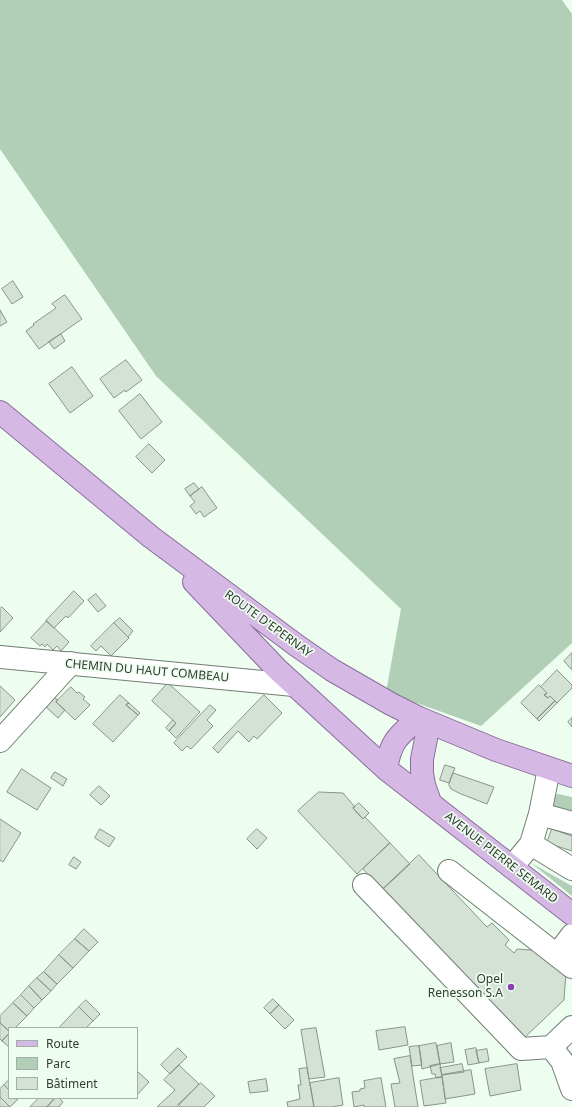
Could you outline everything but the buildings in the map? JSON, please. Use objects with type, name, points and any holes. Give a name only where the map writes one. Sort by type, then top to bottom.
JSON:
[{"type":"main road","name":"ROUTE D'EPERNAY","points":[[0,412],[150,537],[332,670],[391,704],[423,720],[496,750],[572,776]]},
{"type":"main road","name":"AVENUE PIERRE SEMARD","points":[[150,537],[294,685],[386,769],[572,914]]},
{"type":"main road","points":[[386,769],[392,744],[397,737],[423,720],[426,739],[422,759],[422,773],[430,802]]},
{"type":"street","name":"CHEMIN DU HAUT COMBEAU","points":[[0,657],[294,685]]},
{"type":"street","points":[[0,740],[71,663]]},
{"type":"street","points":[[512,867],[531,844],[540,814],[549,769]]},
{"type":"street","points":[[540,814],[572,823]]},
{"type":"street","points":[[531,844],[572,869]]},
{"type":"street","points":[[449,871],[564,961],[572,935]]},
{"type":"street","points":[[364,886],[521,1049],[562,1056]]},
{"type":"street","points":[[572,1027],[562,1056],[572,1089]]},
{"type":"green space","points":[[0,0],[562,0],[572,14],[572,643],[481,726],[386,692],[401,609],[156,376],[0,149]]},
{"type":"green space","points":[[558,794],[572,797],[572,815],[554,809],[550,803],[554,795]]},
{"type":"green space","points":[[531,863],[572,886],[572,896]]},
{"type":"place","name":"Opel Renesson S.A","points":[[511,987]]}]
